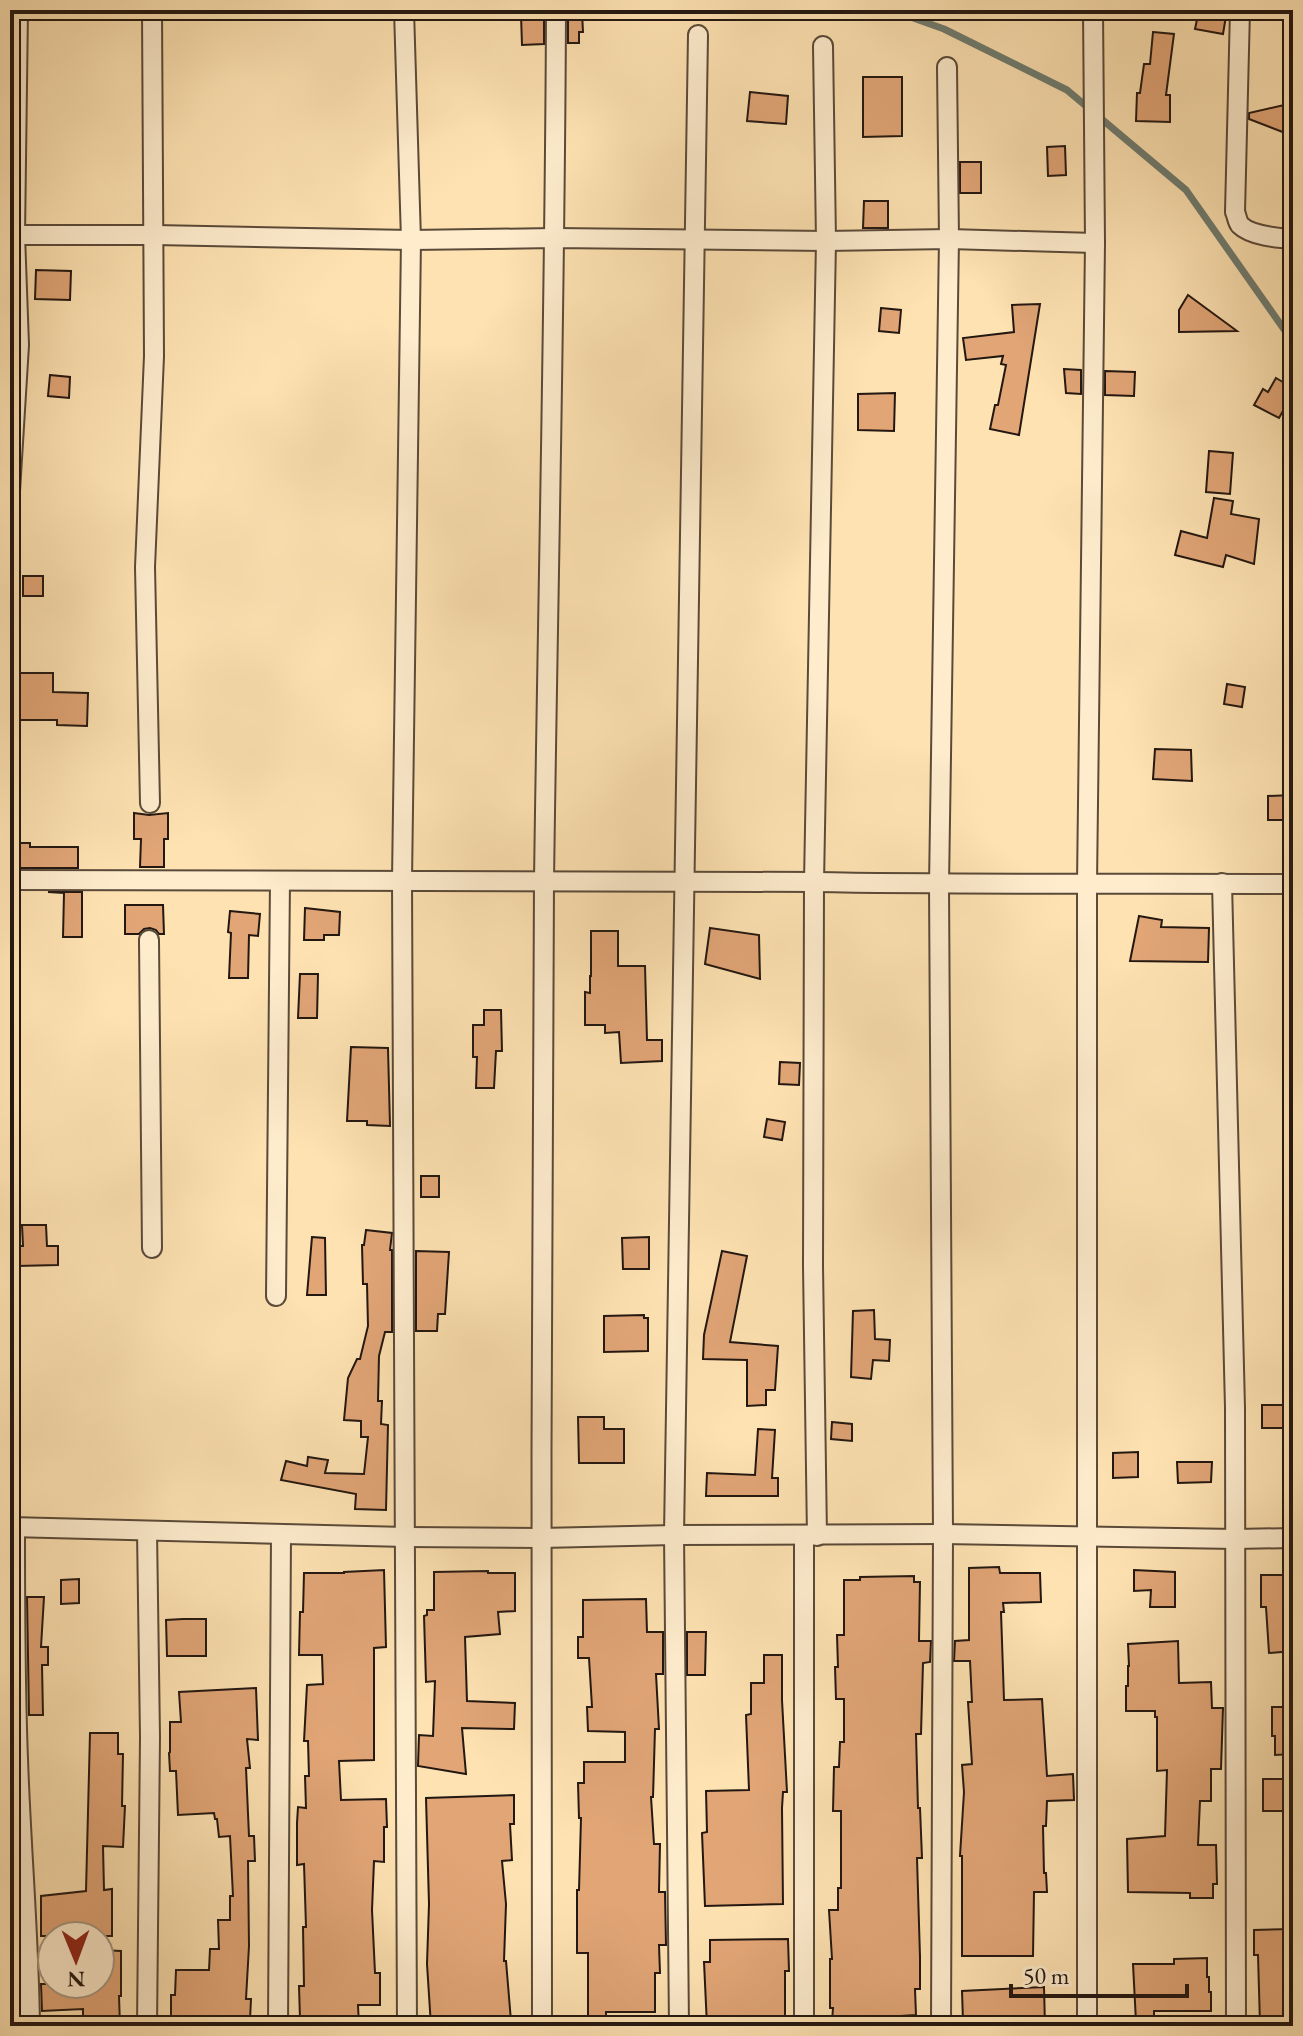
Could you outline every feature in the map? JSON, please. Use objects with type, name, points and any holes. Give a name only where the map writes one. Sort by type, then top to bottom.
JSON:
[{"type":"street","points":[[10,491],[19,345],[13,235],[18,10]]},
{"type":"street","points":[[150,803],[145,567],[154,356],[152,10]]},
{"type":"street","points":[[404,10],[411,240],[402,880],[407,2026]]},
{"type":"street","points":[[542,2026],[544,881],[556,10]]},
{"type":"street","points":[[1087,2026],[1087,883],[1095,243],[1093,10]]},
{"type":"street","points":[[1240,10],[1235,212],[1241,225],[1255,232],[1293,239]]},
{"type":"street","points":[[679,2026],[674,1535],[698,35]]},
{"type":"street","points":[[804,2026],[811,1536],[814,882],[826,241],[823,46]]},
{"type":"street","points":[[941,2026],[943,1534],[939,885],[949,239],[947,67]]},
{"type":"street","points":[[13,235],[411,240],[949,239],[1095,243]]},
{"type":"street","points":[[10,880],[1293,884]]},
{"type":"street","points":[[276,1296],[280,881]]},
{"type":"street","points":[[1222,883],[1235,1376],[1236,2026]]},
{"type":"street","points":[[149,940],[152,1248]]},
{"type":"street","points":[[30,2026],[12,1527],[406,1537],[943,1534],[1293,1538]]},
{"type":"street","points":[[147,1531],[150,1737],[147,2026]]},
{"type":"street","points":[[278,2026],[281,1534]]},
{"type":"building","points":[[1199,10],[1227,10],[1223,34],[1195,29]]},
{"type":"building","points":[[582,12],[583,32],[579,32],[579,43],[568,43],[568,13]]},
{"type":"building","points":[[544,14],[544,44],[522,45],[521,15]]},
{"type":"building","points":[[1153,32],[1174,34],[1166,95],[1170,95],[1170,122],[1136,121],[1137,93],[1140,93],[1144,64],[1150,64]]},
{"type":"building","points":[[863,77],[902,77],[902,136],[863,137]]},
{"type":"building","points":[[750,92],[788,96],[786,124],[747,121]]},
{"type":"building","points":[[1293,103],[1293,136],[1249,119],[1249,113]]},
{"type":"building","points":[[1065,146],[1066,175],[1048,176],[1047,147]]},
{"type":"building","points":[[960,162],[981,162],[981,193],[960,193]]},
{"type":"building","points":[[864,201],[888,201],[888,228],[863,228]]},
{"type":"building","points":[[36,270],[71,271],[70,300],[35,299]]},
{"type":"building","points":[[1188,295],[1237,331],[1179,332],[1179,310]]},
{"type":"building","points":[[1040,304],[1019,435],[990,429],[1006,365],[1001,364],[1003,356],[966,360],[963,338],[1014,332],[1012,305]]},
{"type":"building","points":[[881,308],[901,310],[899,333],[879,331]]},
{"type":"building","points":[[1064,369],[1081,370],[1081,394],[1066,393]]},
{"type":"building","points":[[1105,371],[1135,372],[1134,396],[1105,395]]},
{"type":"building","points":[[50,375],[70,377],[69,398],[48,396]]},
{"type":"building","points":[[1276,378],[1293,388],[1279,418],[1254,405],[1263,389],[1268,392]]},
{"type":"building","points":[[895,393],[894,431],[858,430],[858,394]]},
{"type":"building","points":[[1209,451],[1233,453],[1230,494],[1206,492]]},
{"type":"building","points":[[1214,498],[1233,501],[1231,514],[1259,519],[1254,564],[1226,555],[1223,567],[1175,555],[1181,531],[1207,538]]},
{"type":"building","points":[[23,576],[43,576],[43,596],[23,596]]},
{"type":"building","points":[[20,673],[53,673],[53,692],[88,693],[87,726],[57,725],[57,720],[19,720]]},
{"type":"building","points":[[1227,684],[1245,687],[1242,707],[1224,704]]},
{"type":"building","points":[[1155,749],[1191,750],[1192,781],[1153,779]]},
{"type":"building","points":[[1292,795],[1293,820],[1268,820],[1268,796]]},
{"type":"building","points":[[134,813],[168,813],[164,867],[140,867],[141,839],[134,839]]},
{"type":"building","points":[[10,843],[30,843],[30,847],[78,847],[78,868],[10,868]]},
{"type":"building","points":[[48,892],[82,892],[82,937],[63,937],[64,893]]},
{"type":"building","points":[[125,905],[163,905],[164,934],[150,928],[139,934],[125,934]]},
{"type":"building","points":[[305,908],[340,912],[339,935],[324,935],[324,940],[304,940]]},
{"type":"building","points":[[230,911],[260,914],[258,936],[249,935],[248,978],[229,978]]},
{"type":"building","points":[[1139,916],[1162,920],[1161,927],[1209,928],[1208,962],[1130,961]]},
{"type":"building","points":[[710,928],[759,935],[760,979],[705,964]]},
{"type":"building","points":[[591,931],[618,931],[618,966],[645,966],[647,1040],[662,1040],[662,1061],[621,1063],[619,1032],[605,1033],[605,1025],[585,1025],[585,992],[590,993]]},
{"type":"building","points":[[300,974],[318,974],[317,1018],[298,1018]]},
{"type":"building","points":[[484,1010],[501,1010],[502,1051],[496,1051],[494,1088],[476,1088],[477,1057],[473,1057],[473,1025],[484,1025]]},
{"type":"building","points":[[351,1047],[388,1048],[390,1126],[347,1121]]},
{"type":"building","points":[[780,1062],[800,1063],[799,1085],[779,1084]]},
{"type":"building","points":[[767,1119],[785,1122],[782,1140],[764,1137]]},
{"type":"building","points":[[421,1176],[439,1176],[439,1197],[421,1197]]},
{"type":"building","points":[[22,1225],[46,1225],[47,1246],[58,1246],[58,1265],[17,1266],[17,1246],[23,1246]]},
{"type":"building","points":[[366,1230],[392,1233],[392,1332],[385,1332],[379,1356],[378,1401],[382,1401],[381,1424],[388,1425],[386,1510],[355,1509],[356,1494],[281,1480],[286,1461],[307,1466],[308,1457],[328,1460],[325,1473],[364,1474],[368,1437],[361,1437],[361,1421],[344,1420],[348,1378],[357,1359],[360,1359],[368,1326],[362,1245]]},
{"type":"building","points":[[312,1237],[325,1238],[326,1295],[307,1295]]},
{"type":"building","points":[[649,1237],[649,1269],[623,1269],[622,1238]]},
{"type":"building","points":[[416,1251],[449,1252],[445,1314],[438,1314],[437,1331],[416,1331]]},
{"type":"building","points":[[722,1251],[747,1256],[730,1342],[778,1346],[775,1390],[766,1390],[766,1405],[747,1406],[747,1360],[703,1359],[704,1335]]},
{"type":"building","points":[[874,1310],[875,1339],[890,1340],[889,1361],[873,1360],[871,1379],[851,1377],[853,1311]]},
{"type":"building","points":[[644,1315],[648,1318],[648,1351],[604,1352],[604,1316]]},
{"type":"building","points":[[1262,1405],[1292,1405],[1292,1428],[1262,1428]]},
{"type":"building","points":[[578,1417],[604,1417],[604,1429],[624,1429],[624,1463],[579,1463]]},
{"type":"building","points":[[832,1422],[852,1424],[852,1441],[831,1439]]},
{"type":"building","points":[[758,1429],[775,1430],[772,1478],[778,1478],[778,1496],[706,1496],[707,1473],[755,1475]]},
{"type":"building","points":[[1138,1452],[1138,1477],[1113,1478],[1113,1453]]},
{"type":"building","points":[[1177,1462],[1212,1462],[1211,1482],[1178,1483]]},
{"type":"building","points":[[999,1567],[1000,1573],[1040,1573],[1041,1602],[1003,1603],[1004,1700],[1042,1699],[1047,1776],[1073,1774],[1074,1800],[1047,1801],[1046,1826],[1043,1826],[1047,1892],[1034,1892],[1033,1956],[962,1956],[962,1765],[972,1764],[968,1702],[972,1702],[970,1661],[954,1661],[955,1641],[969,1640],[969,1568]]},
{"type":"building","points":[[384,1570],[386,1647],[374,1648],[374,1760],[339,1761],[341,1800],[386,1799],[384,1862],[374,1861],[372,1910],[375,1973],[380,1973],[380,2005],[358,2005],[359,2026],[341,2026],[340,2018],[300,2019],[299,1986],[304,1986],[303,1927],[306,1927],[304,1864],[297,1865],[298,1807],[306,1808],[305,1776],[309,1776],[308,1741],[304,1741],[307,1685],[323,1684],[322,1655],[299,1655],[300,1612],[303,1612],[304,1573]]},
{"type":"building","points":[[1134,1570],[1175,1572],[1175,1607],[1150,1607],[1151,1590],[1134,1591]]},
{"type":"building","points":[[434,1572],[515,1573],[515,1611],[498,1612],[500,1634],[465,1637],[467,1701],[515,1703],[514,1729],[462,1728],[466,1774],[418,1766],[419,1735],[433,1736],[435,1681],[426,1682],[424,1616],[427,1610],[434,1610]]},
{"type":"building","points":[[1261,1575],[1293,1575],[1293,1651],[1269,1653],[1266,1607],[1261,1607]]},
{"type":"building","points":[[914,1576],[914,1582],[920,1582],[919,1641],[931,1641],[930,1662],[923,1663],[921,1734],[916,1734],[922,1858],[917,1858],[920,1989],[915,1989],[916,2015],[901,2016],[901,2026],[875,2026],[875,2021],[832,2022],[829,1910],[838,1910],[838,1888],[841,1888],[841,1811],[833,1811],[834,1767],[839,1767],[840,1742],[844,1742],[844,1699],[836,1699],[835,1667],[838,1667],[837,1635],[844,1635],[844,1580]]},
{"type":"building","points":[[79,1579],[79,1603],[61,1604],[61,1580]]},
{"type":"building","points":[[27,1597],[44,1597],[41,1647],[48,1647],[48,1665],[42,1665],[43,1715],[29,1715]]},
{"type":"building","points":[[646,1599],[647,1632],[663,1632],[663,1674],[656,1674],[659,1729],[655,1729],[651,1797],[654,1844],[660,1844],[659,1892],[665,1892],[666,1945],[659,1945],[660,1973],[655,1973],[655,2012],[606,2012],[606,2021],[588,2022],[588,1953],[577,1953],[581,1818],[578,1783],[584,1783],[584,1762],[625,1762],[625,1732],[588,1731],[587,1707],[592,1707],[589,1658],[578,1658],[578,1637],[583,1637],[583,1600]]},
{"type":"building","points":[[206,1619],[206,1656],[167,1656],[166,1620]]},
{"type":"building","points":[[687,1632],[706,1632],[705,1675],[687,1675]]},
{"type":"building","points":[[1178,1641],[1179,1683],[1211,1682],[1212,1708],[1223,1708],[1221,1769],[1211,1769],[1211,1801],[1200,1801],[1198,1845],[1216,1845],[1217,1884],[1213,1884],[1213,1898],[1190,1898],[1190,1893],[1128,1892],[1127,1839],[1165,1836],[1167,1770],[1157,1771],[1155,1711],[1126,1711],[1128,1644]]},
{"type":"building","points":[[764,1655],[782,1655],[787,1792],[783,1792],[782,1808],[783,1904],[705,1906],[702,1833],[707,1832],[706,1791],[749,1790],[746,1715],[751,1714],[751,1683],[764,1683]]},
{"type":"building","points":[[256,1688],[258,1740],[247,1739],[250,1768],[246,1768],[249,1836],[254,1836],[255,1861],[248,1861],[246,1999],[251,1999],[250,2020],[201,2017],[202,2026],[171,2026],[171,1995],[175,1995],[176,1970],[209,1970],[210,1949],[219,1949],[218,1920],[230,1920],[230,1896],[233,1896],[230,1836],[219,1837],[214,1813],[178,1815],[176,1771],[170,1771],[170,1722],[181,1722],[179,1692]]},
{"type":"building","points":[[1272,1707],[1293,1707],[1293,1754],[1275,1755]]},
{"type":"building","points":[[90,1733],[118,1733],[118,1754],[123,1754],[123,1847],[103,1846],[104,1890],[112,1889],[112,1920],[41,1920],[41,1896],[86,1891]]},
{"type":"building","points":[[1263,1779],[1284,1779],[1284,1811],[1263,1811]]},
{"type":"building","points":[[514,1795],[514,1824],[510,1824],[512,1860],[502,1861],[506,1904],[504,1961],[511,2021],[504,2022],[504,2026],[431,2026],[427,1964],[426,1798]]},
{"type":"building","points":[[1291,1929],[1293,2005],[1288,2005],[1288,2025],[1260,2024],[1254,1930]]},
{"type":"building","points":[[788,1939],[785,2022],[707,2026],[704,1962],[710,1962],[710,1940]]},
{"type":"building","points":[[116,1951],[121,1951],[120,2026],[83,2026],[83,2009],[42,2011],[42,2000],[116,2000]]},
{"type":"building","points":[[1207,1958],[1211,2011],[1154,2011],[1154,2020],[1136,2022],[1133,1964],[1174,1964],[1174,1959]]},
{"type":"building","points":[[1044,1987],[1045,2026],[1021,2026],[1021,2020],[963,2021],[962,1991]]},
{"type":"waterway","points":[[891,10],[944,29],[1067,90],[1186,190],[1293,342]]}]
